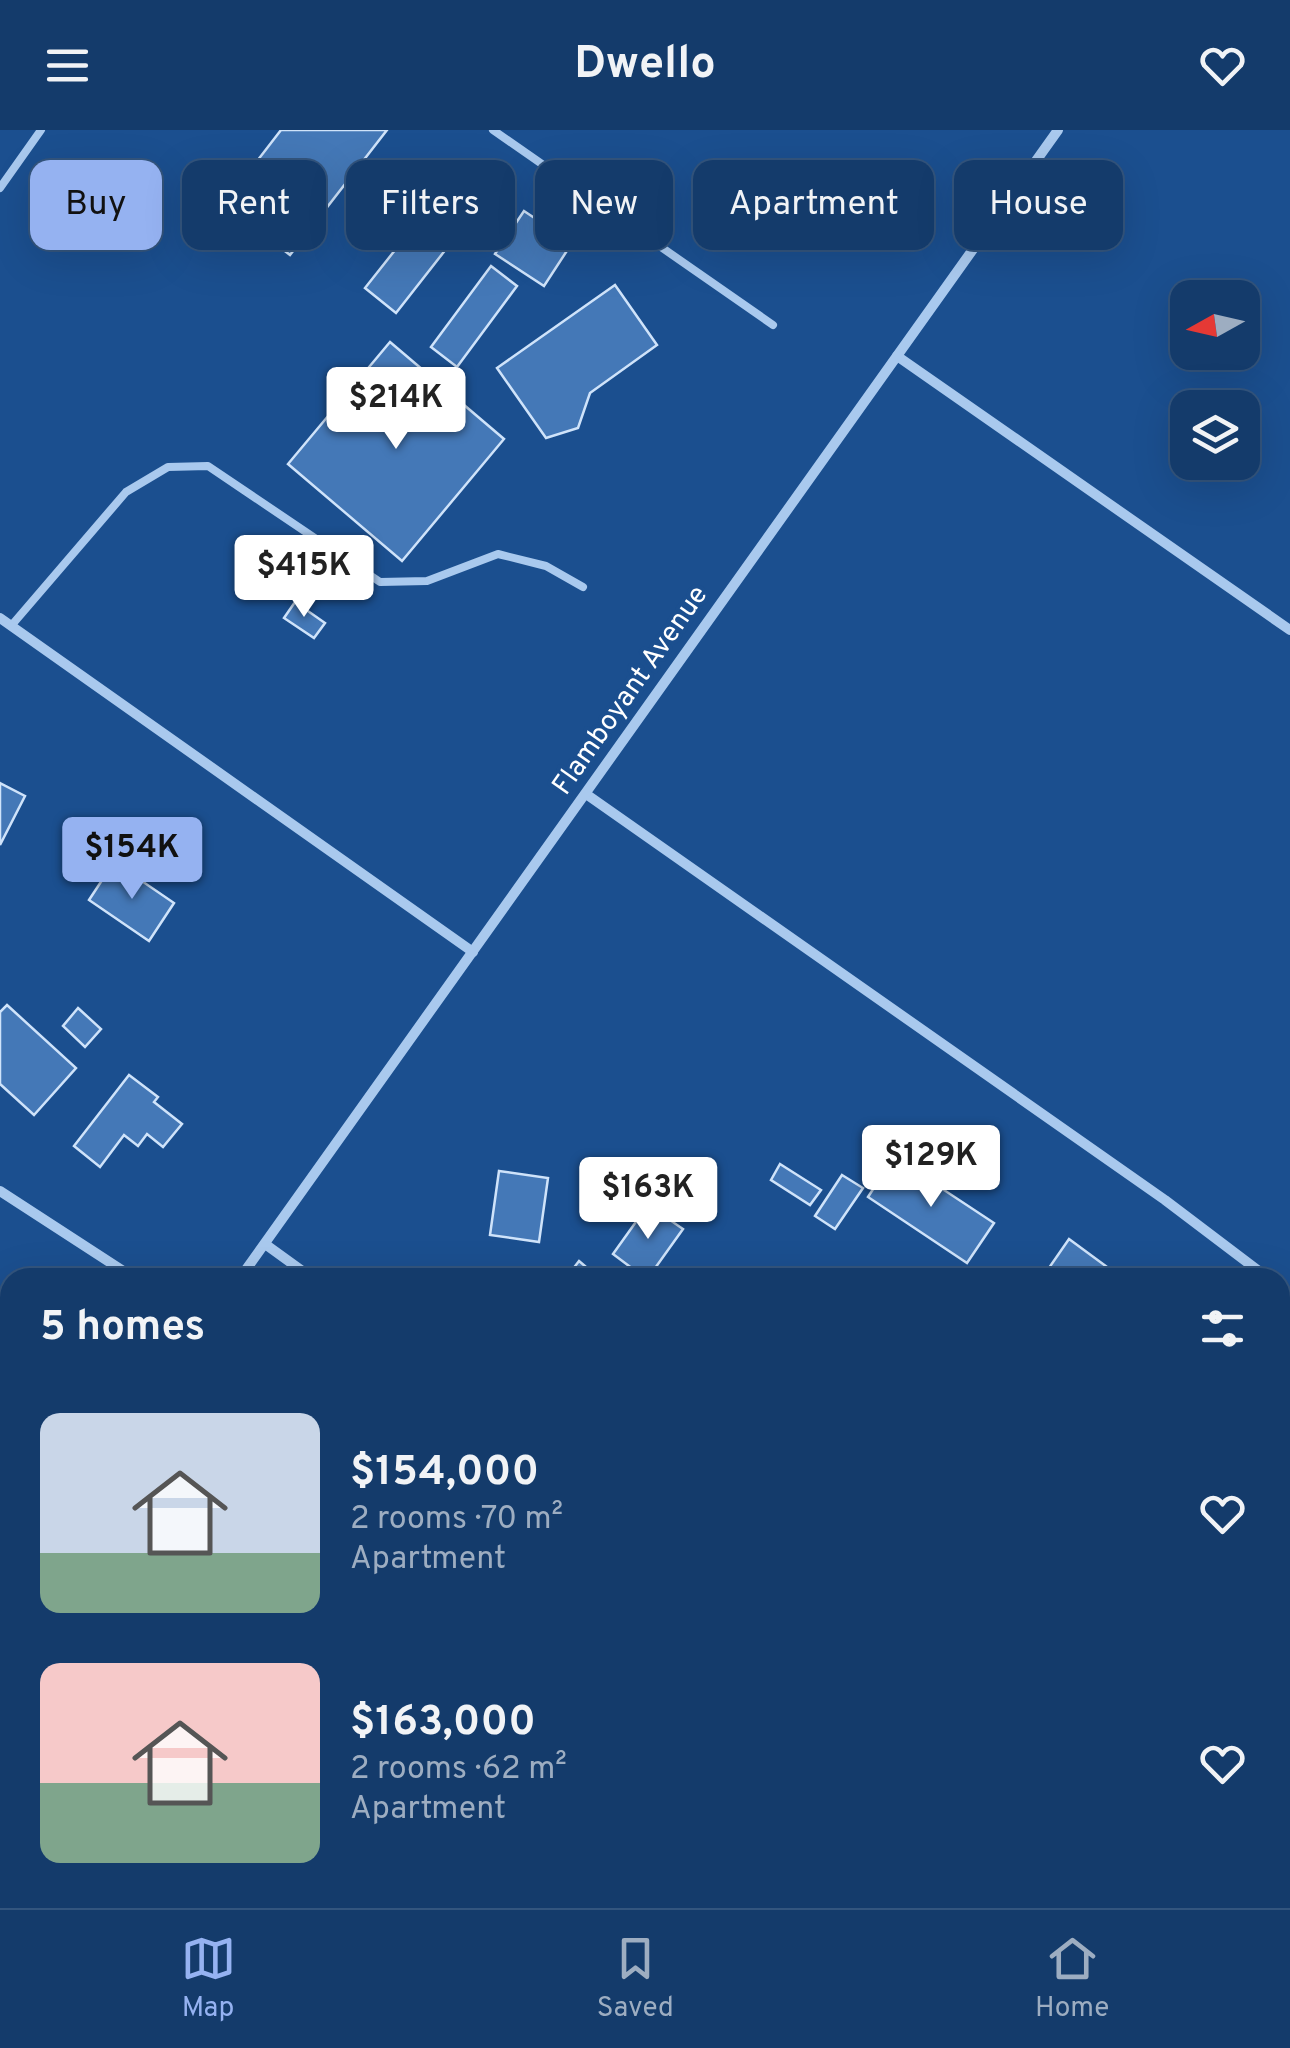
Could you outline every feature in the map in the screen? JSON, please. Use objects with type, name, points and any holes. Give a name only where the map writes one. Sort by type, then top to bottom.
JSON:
[{"type":"street","name":"Flamboyant Avenue","points":[[247,1268],[1058,130]]},
{"type":"street","points":[[896,356],[1290,630]]},
{"type":"street","points":[[0,618],[473,952]]},
{"type":"street","points":[[586,794],[1165,1200],[1255,1268]]},
{"type":"street","points":[[0,1190],[119,1268]]},
{"type":"street","points":[[265,1244],[298,1268]]},
{"type":"lane","points":[[0,188],[41,130]]},
{"type":"lane","points":[[494,130],[773,325]]},
{"type":"lane","points":[[12,626],[126,492],[168,468],[208,466],[380,582],[427,582],[498,554],[546,566],[583,587]]},
{"type":"building","points":[[281,130],[387,130],[364,160],[346,160],[346,183],[326,209],[326,160],[258,160]]},
{"type":"building","points":[[524,211],[535,218],[535,250],[567,250],[544,286],[495,254],[498,250],[515,250],[515,224]]},
{"type":"building","points":[[395,250],[445,250],[396,313],[365,288]]},
{"type":"building","points":[[491,266],[517,286],[457,367],[431,347]]},
{"type":"building","points":[[615,285],[657,345],[590,393],[578,428],[546,438],[497,368]]},
{"type":"building","points":[[390,342],[504,439],[402,561],[288,464]]},
{"type":"building","points":[[295,602],[325,623],[314,638],[284,618]]},
{"type":"building","points":[[0,783],[25,796],[0,845]]},
{"type":"building","points":[[114,862],[174,903],[149,941],[89,900]]},
{"type":"building","points":[[7,1005],[76,1068],[34,1115],[0,1084],[0,1012]]},
{"type":"building","points":[[78,1008],[101,1029],[85,1047],[63,1026]]},
{"type":"building","points":[[129,1075],[158,1097],[154,1102],[182,1124],[163,1147],[147,1134],[138,1146],[124,1135],[100,1167],[74,1146]]},
{"type":"building","points":[[919,1138],[952,1158],[938,1180],[905,1159]]},
{"type":"building","points":[[894,1157],[994,1223],[967,1263],[868,1197]]},
{"type":"building","points":[[780,1164],[821,1190],[810,1205],[771,1180]]},
{"type":"building","points":[[499,1171],[548,1178],[539,1242],[490,1235]]},
{"type":"building","points":[[842,1175],[863,1188],[835,1229],[815,1216]]},
{"type":"building","points":[[648,1205],[683,1229],[655,1268],[632,1268],[613,1254]]},
{"type":"building","points":[[1069,1239],[1108,1268],[1049,1268]]}]
